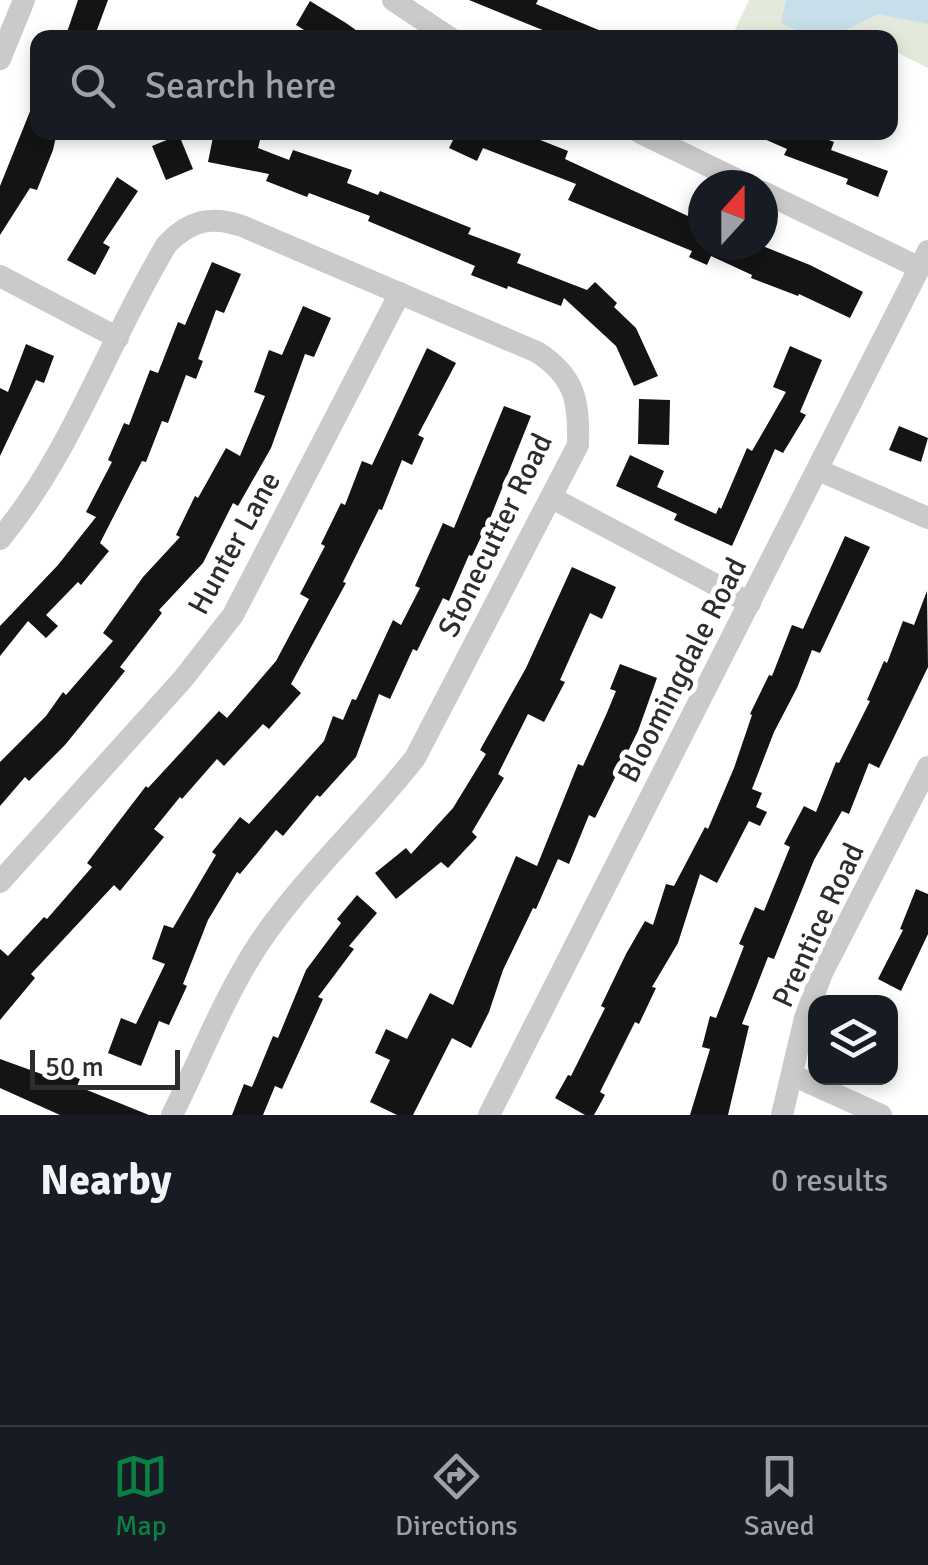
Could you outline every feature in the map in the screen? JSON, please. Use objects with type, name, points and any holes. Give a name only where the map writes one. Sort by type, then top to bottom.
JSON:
[{"type":"street","points":[[0,59],[24,0]]},
{"type":"street","points":[[393,0],[438,30]]},
{"type":"street","points":[[655,140],[717,170]]},
{"type":"street","points":[[778,198],[924,260]]},
{"type":"street","name":"Stonecutter Road","points":[[0,539],[27,506],[60,450],[167,244],[189,224],[202,220],[242,226],[537,352],[566,378],[579,412],[578,445],[415,758],[288,904],[257,947],[172,1115]]},
{"type":"street","name":"Bloomingdale Road","points":[[489,1115],[924,260]]},
{"type":"street","points":[[0,276],[118,338]]},
{"type":"street","name":"Hunter Lane","points":[[0,882],[183,679],[233,616],[400,293]]},
{"type":"street","points":[[818,470],[928,518]]},
{"type":"street","points":[[552,498],[750,603]]},
{"type":"street","name":"Prentice Road","points":[[782,1115],[805,1018],[822,973],[928,766]]},
{"type":"street","points":[[792,1075],[881,1115]]},
{"type":"green space","points":[[749,0],[928,0],[928,68],[898,53],[898,30],[735,30]]},
{"type":"water","points":[[786,0],[928,0],[928,24],[878,14],[846,30],[796,30],[781,23]]},
{"type":"building","points":[[78,0],[108,0],[97,30],[68,30]]},
{"type":"building","points":[[469,0],[538,0],[536,4],[599,30],[543,30]]},
{"type":"building","points":[[310,1],[356,30],[304,30],[296,25]]},
{"type":"building","points":[[30,111],[30,140],[55,140],[53,150],[37,190],[30,188],[0,235],[0,186]]},
{"type":"building","points":[[181,140],[193,169],[166,180],[152,146]]},
{"type":"building","points":[[212,140],[260,140],[258,148],[289,160],[293,150],[352,170],[347,183],[378,195],[380,191],[471,228],[468,234],[521,254],[517,263],[587,290],[595,282],[636,328],[658,376],[634,386],[616,346],[564,298],[561,306],[508,286],[507,289],[471,275],[475,266],[368,221],[370,216],[266,181],[269,174],[208,162]]},
{"type":"building","points":[[453,140],[540,140],[568,151],[565,159],[688,216],[688,249],[568,200],[576,184],[483,148],[477,161],[449,148]]},
{"type":"building","points":[[766,140],[829,140],[834,142],[831,150],[888,171],[878,197],[846,184],[848,179],[784,155],[787,149]]},
{"type":"building","points":[[117,177],[138,191],[103,243],[110,247],[95,275],[67,260]]},
{"type":"building","points":[[778,252],[863,292],[850,318],[799,294],[751,278],[752,275],[720,260],[778,260]]},
{"type":"building","points":[[212,262],[241,274],[224,313],[216,310],[198,359],[203,361],[196,379],[186,375],[168,423],[162,421],[146,462],[142,461],[100,543],[109,551],[81,585],[78,582],[46,615],[58,626],[46,638],[28,621],[0,656],[0,626],[58,565],[96,517],[86,512],[112,462],[108,460],[124,423],[129,425],[150,370],[158,373],[178,322],[185,325]]},
{"type":"building","points":[[303,306],[331,318],[314,357],[305,354],[271,448],[238,506],[233,503],[203,563],[159,610],[162,613],[120,667],[125,671],[65,745],[29,781],[25,777],[0,806],[0,762],[113,641],[103,633],[143,577],[180,537],[176,535],[195,496],[198,498],[226,448],[240,456],[265,396],[254,392],[269,350],[282,355]]},
{"type":"building","points":[[26,344],[54,356],[44,383],[36,380],[0,456],[0,388],[8,392]]},
{"type":"building","points":[[790,346],[822,360],[800,412],[806,415],[783,453],[775,449],[732,546],[674,520],[677,514],[616,486],[630,455],[664,471],[657,487],[716,514],[747,448],[752,451],[786,392],[773,387]]},
{"type":"building","points":[[427,348],[456,363],[418,435],[424,438],[412,465],[402,460],[382,510],[379,509],[343,582],[346,583],[291,684],[301,693],[269,729],[263,724],[224,766],[217,759],[180,797],[154,829],[164,837],[120,891],[114,885],[31,974],[35,978],[0,1020],[0,949],[8,956],[44,917],[47,919],[92,867],[87,863],[146,786],[219,711],[227,718],[276,661],[309,599],[300,594],[325,546],[321,544],[341,503],[345,505],[362,461],[372,465]]},
{"type":"building","points":[[639,399],[670,400],[669,445],[638,444]]},
{"type":"building","points":[[504,406],[531,416],[491,516],[449,601],[443,598],[390,699],[379,694],[356,757],[283,836],[276,830],[240,874],[237,872],[208,920],[183,984],[187,986],[169,1025],[159,1021],[141,1066],[108,1053],[121,1018],[136,1024],[165,964],[152,959],[164,925],[173,928],[216,855],[212,852],[240,817],[249,824],[324,741],[333,716],[343,720],[352,699],[356,700],[393,620],[401,625],[420,588],[415,586],[443,523],[454,528]]},
{"type":"building","points":[[899,426],[928,438],[921,462],[889,450]]},
{"type":"building","points":[[845,536],[870,547],[820,653],[812,650],[774,732],[752,789],[762,793],[756,807],[767,812],[760,826],[749,821],[717,883],[700,874],[678,943],[652,987],[656,988],[639,1024],[635,1022],[600,1092],[605,1095],[594,1115],[585,1115],[555,1098],[568,1075],[571,1076],[605,1008],[601,1006],[626,954],[645,921],[653,925],[666,884],[674,886],[705,827],[708,829],[734,768],[750,714],[769,675],[772,676],[792,625],[803,629]]},
{"type":"building","points":[[572,567],[616,587],[602,619],[590,613],[560,680],[565,682],[544,722],[528,714],[498,774],[504,778],[472,832],[477,837],[448,868],[441,862],[396,899],[375,873],[406,848],[411,854],[453,808],[486,754],[480,750],[526,668]]},
{"type":"building","points":[[927,591],[928,667],[879,768],[869,763],[849,814],[842,811],[814,860],[774,959],[768,957],[742,1024],[749,1026],[728,1115],[690,1115],[710,1049],[702,1047],[710,1016],[716,1018],[755,907],[764,911],[790,847],[784,844],[804,806],[816,812],[836,762],[839,763],[870,701],[867,700],[903,621],[914,625]]},
{"type":"building","points":[[620,664],[657,678],[638,731],[595,818],[589,815],[569,864],[558,859],[503,970],[471,1048],[452,1038],[413,1115],[397,1115],[370,1102],[390,1060],[375,1053],[386,1029],[407,1039],[430,993],[453,1005],[516,856],[537,866],[578,764],[583,766],[616,691],[610,689]]},
{"type":"building","points":[[916,889],[928,894],[928,934],[901,991],[878,979],[903,930],[900,929]]},
{"type":"building","points":[[357,895],[377,913],[349,946],[354,949],[318,997],[323,999],[282,1089],[275,1086],[263,1115],[232,1115],[244,1084],[252,1087],[273,1036],[278,1038],[306,970],[341,923],[337,919]]},
{"type":"building","points":[[0,1059],[47,1076],[50,1067],[80,1079],[77,1086],[149,1115],[60,1115],[0,1088]]}]
